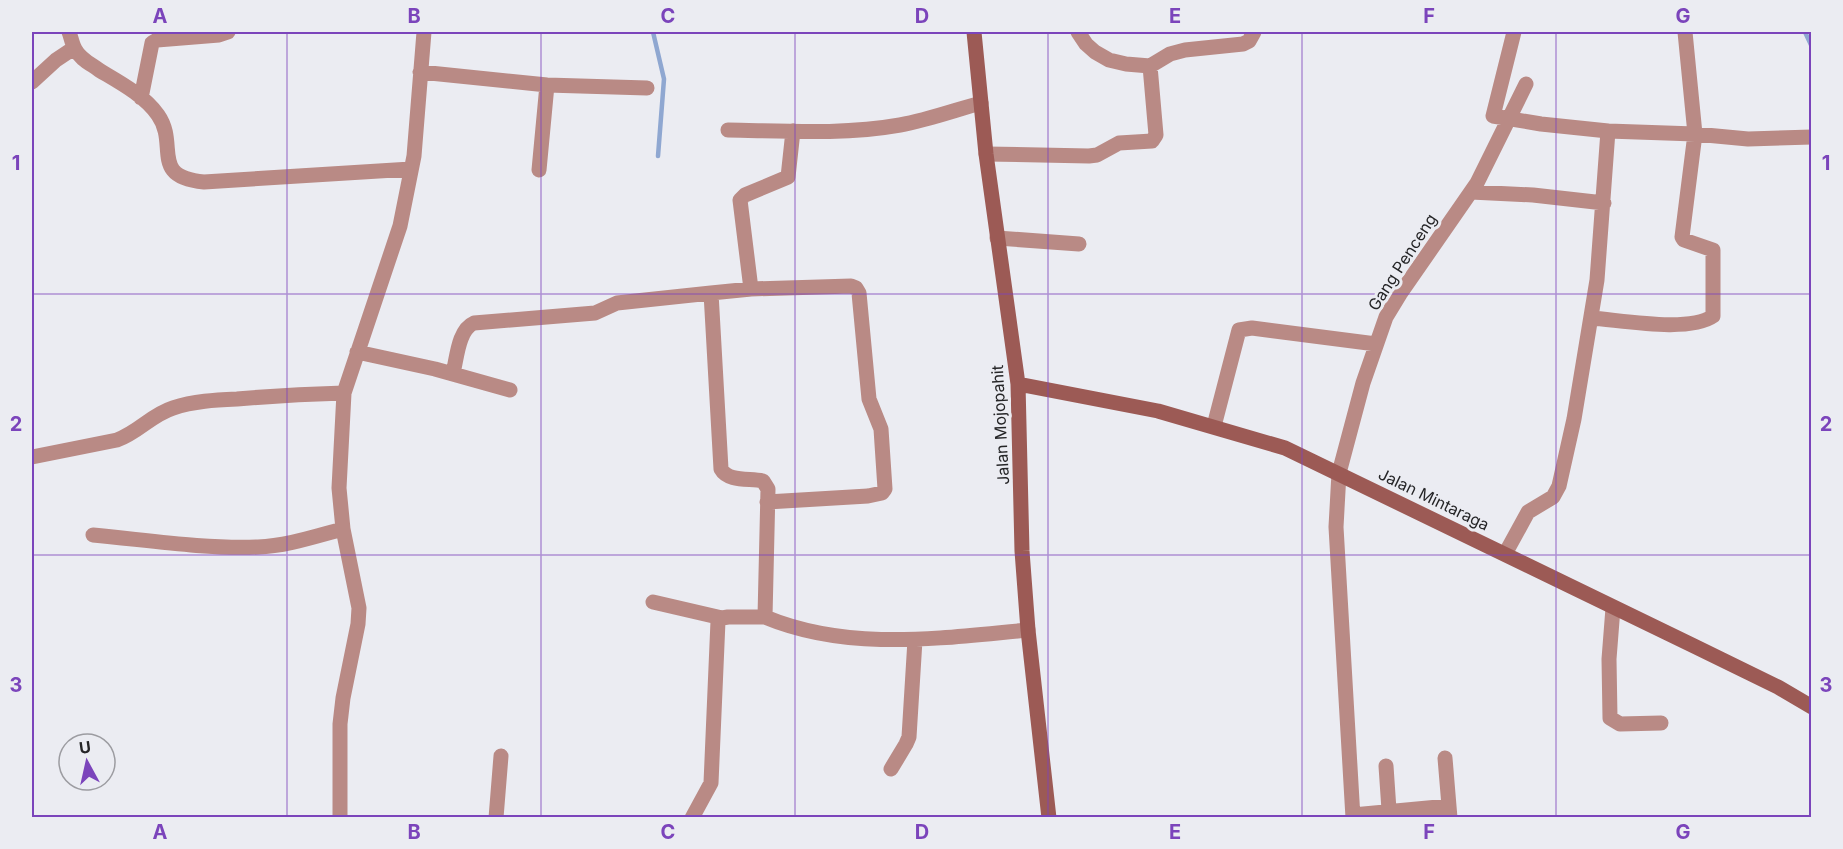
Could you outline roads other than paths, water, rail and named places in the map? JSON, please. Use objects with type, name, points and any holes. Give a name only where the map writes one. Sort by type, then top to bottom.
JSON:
[{"type":"street","points":[[69,32],[74,48],[83,59],[141,98],[158,115],[173,171],[179,177],[189,181],[204,182],[411,169]]},
{"type":"street","points":[[141,98],[152,43],[157,40],[219,35],[228,32]]},
{"type":"street","points":[[340,818],[340,724],[359,608],[343,529],[339,488],[344,393],[400,226],[411,169],[424,32]]},
{"type":"street","name":"Jalan Mojopahit","points":[[974,32],[986,154],[1018,384],[1022,551],[1028,630],[1049,818]]},
{"type":"street","points":[[1078,32],[1086,44],[1109,60],[1150,66],[1170,54],[1185,50],[1243,44],[1249,41],[1254,32]]},
{"type":"street","points":[[1514,32],[1493,116],[1608,131],[1695,134],[1748,139],[1812,137]]},
{"type":"street","points":[[1591,318],[1681,325],[1705,320],[1713,315],[1713,249],[1684,240],[1682,237],[1695,134],[1685,32]]},
{"type":"street","points":[[32,82],[56,60],[74,48]]},
{"type":"street","points":[[986,154],[1089,156],[1097,155],[1119,143],[1152,141],[1156,135],[1150,66]]},
{"type":"street","points":[[420,72],[548,85],[647,88]]},
{"type":"street","name":"Gang Penceng","points":[[1353,816],[1336,526],[1336,499],[1352,421],[1386,317],[1471,192],[1526,84]]},
{"type":"street","points":[[539,170],[548,85]]},
{"type":"street","points":[[728,130],[844,130],[902,124],[981,103]]},
{"type":"street","points":[[750,289],[740,200],[746,195],[788,177],[793,131]]},
{"type":"street","points":[[1505,554],[1528,512],[1553,497],[1557,492],[1574,419],[1597,280],[1608,131]]},
{"type":"street","points":[[1471,192],[1533,195],[1604,203]]},
{"type":"street","points":[[997,238],[1079,244]]},
{"type":"street","points":[[453,374],[464,333],[474,323],[595,312],[617,303],[750,289],[851,286],[856,288],[860,293],[869,399],[881,429],[886,485],[882,494],[868,496],[767,502]]},
{"type":"street","points":[[711,293],[721,469],[723,473],[731,477],[763,481],[768,489],[765,617]]},
{"type":"street","points":[[1214,426],[1239,330],[1247,328],[1376,344]]},
{"type":"street","points":[[357,352],[510,390]]},
{"type":"street","name":"Jalan Mintaraga","points":[[1018,384],[1158,411],[1285,448],[1767,682],[1812,707]]},
{"type":"street","points":[[32,457],[117,440],[130,435],[150,419],[172,408],[203,401],[344,393]]},
{"type":"street","points":[[93,535],[259,547],[343,529]]},
{"type":"street","points":[[653,602],[722,618],[765,617],[803,630],[843,638],[881,641],[1028,630]]},
{"type":"street","points":[[1613,608],[1609,659],[1610,718],[1620,724],[1661,723]]},
{"type":"street","points":[[692,818],[711,783],[717,628],[718,621],[722,618]]},
{"type":"street","points":[[891,769],[909,737],[915,640]]},
{"type":"street","points":[[496,818],[501,756]]},
{"type":"street","points":[[1353,816],[1389,810],[1450,812],[1444,758]]},
{"type":"street","points":[[1386,766],[1389,810]]},
{"type":"waterway","points":[[653,32],[664,79],[658,156]]},
{"type":"waterway","points":[[1805,32],[1812,47]]}]
